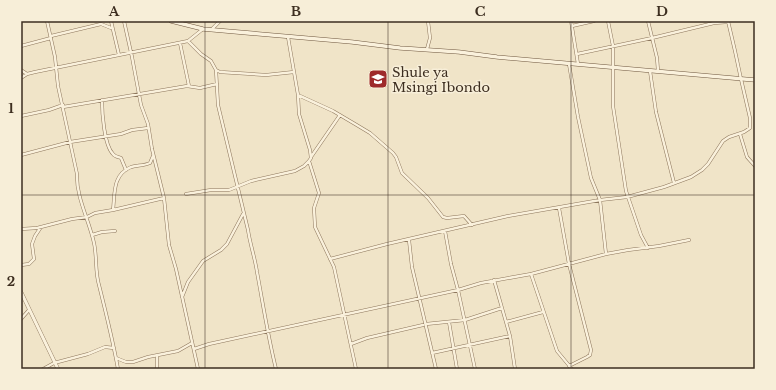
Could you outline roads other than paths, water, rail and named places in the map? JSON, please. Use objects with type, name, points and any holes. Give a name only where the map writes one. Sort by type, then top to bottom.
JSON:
[{"type":"main road","points":[[170,21],[180,22],[203,29],[755,80]]},
{"type":"street","points":[[47,21],[51,37],[58,86],[77,174],[77,182],[83,209],[87,217],[95,248],[99,285],[110,328],[118,369]]},
{"type":"street","points":[[111,21],[111,28],[119,55]]},
{"type":"street","points":[[124,21],[142,109],[148,128],[153,156],[164,198],[169,245],[198,369]]},
{"type":"street","points":[[212,29],[220,21]]},
{"type":"street","points":[[427,50],[430,38],[428,21]]},
{"type":"street","points":[[571,21],[578,64]]},
{"type":"street","points":[[572,26],[594,21]]},
{"type":"street","points":[[608,21],[613,46],[613,106],[627,197],[641,235],[648,248]]},
{"type":"street","points":[[648,21],[657,58],[658,71]]},
{"type":"street","points":[[577,54],[714,23],[733,21]]},
{"type":"street","points":[[330,259],[508,216],[600,200],[627,197],[664,187],[690,177],[702,170],[708,164],[723,141],[728,137],[740,134],[750,128],[751,124],[736,51],[728,22]]},
{"type":"street","points":[[21,46],[101,24],[111,28]]},
{"type":"street","points":[[21,78],[27,74],[188,41],[203,29]]},
{"type":"street","points":[[288,37],[298,95],[299,114],[304,133],[309,144],[311,158]]},
{"type":"street","points":[[188,41],[211,61],[216,70],[218,105],[250,248],[257,270],[276,369]]},
{"type":"street","points":[[180,43],[189,86]]},
{"type":"street","points":[[569,64],[578,117],[591,178],[600,200],[606,254]]},
{"type":"street","points":[[21,70],[27,74]]},
{"type":"street","points":[[216,70],[223,72],[266,75],[294,72]]},
{"type":"street","points":[[650,71],[656,112],[674,183]]},
{"type":"street","points":[[21,116],[63,106],[189,86],[200,88],[217,84]]},
{"type":"street","points":[[298,95],[340,115],[370,134],[393,153],[404,176],[428,198],[443,217],[450,218],[463,215],[472,225]]},
{"type":"street","points":[[102,100],[103,122],[111,152],[114,156],[121,158],[126,170]]},
{"type":"street","points":[[186,194],[211,190],[225,191],[264,177],[295,171],[309,161],[340,115]]},
{"type":"street","points":[[21,155],[70,142],[148,128]]},
{"type":"street","points":[[740,134],[747,156],[755,166]]},
{"type":"street","points":[[114,210],[116,181],[119,176],[131,167],[147,164],[151,161],[153,156]]},
{"type":"street","points":[[309,161],[319,193],[314,208],[315,226],[334,267],[356,369]]},
{"type":"street","points":[[21,229],[41,227],[72,219],[87,217],[95,213],[164,198]]},
{"type":"street","points":[[559,208],[569,264],[591,350],[590,355],[569,366]]},
{"type":"street","points":[[182,297],[188,282],[203,261],[221,250],[243,214]]},
{"type":"street","points":[[21,265],[29,264],[34,259],[32,244],[41,227]]},
{"type":"street","points":[[92,235],[102,232],[115,231]]},
{"type":"street","points":[[445,231],[451,264],[476,369]]},
{"type":"street","points":[[409,240],[412,267],[436,369]]},
{"type":"street","points":[[194,349],[209,344],[420,299],[494,280],[531,274],[606,254],[689,240]]},
{"type":"street","points":[[531,274],[557,352],[572,369]]},
{"type":"street","points":[[494,280],[510,336],[515,369]]},
{"type":"street","points":[[21,292],[58,369]]},
{"type":"street","points":[[350,344],[367,338],[425,325],[465,320],[502,308]]},
{"type":"street","points":[[21,319],[29,310]]},
{"type":"street","points":[[506,322],[544,312]]},
{"type":"street","points":[[449,322],[457,369]]},
{"type":"street","points":[[432,353],[510,336]]},
{"type":"street","points":[[116,358],[126,362],[133,362],[178,351],[192,343]]},
{"type":"street","points":[[43,369],[54,363],[88,354],[105,347],[114,348]]},
{"type":"street","points":[[157,356],[157,369]]},
{"type":"place","name":"Shule ya Msingi Ibondo","points":[[378,79]]}]
